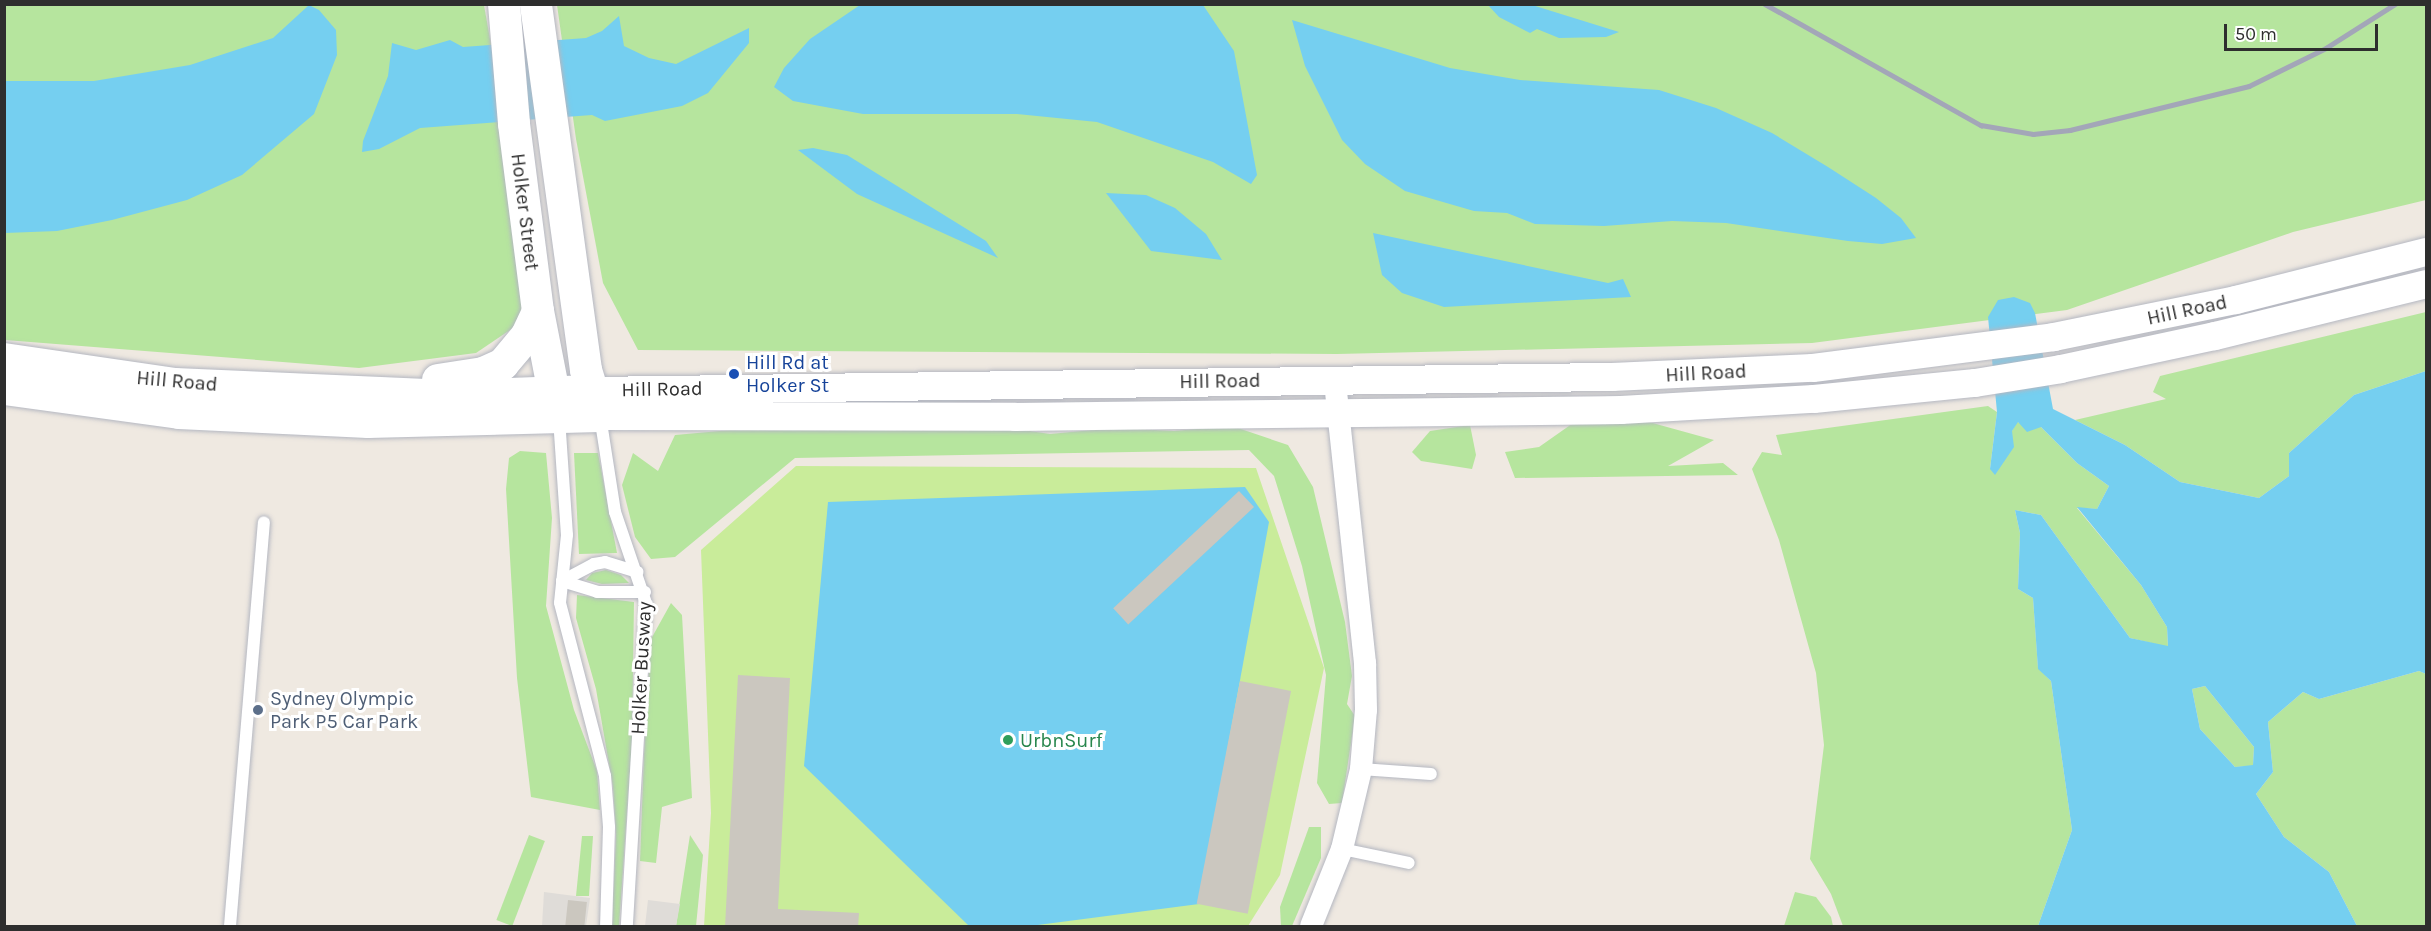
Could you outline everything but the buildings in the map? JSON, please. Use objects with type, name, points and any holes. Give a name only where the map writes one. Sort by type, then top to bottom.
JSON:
[{"type":"main road","name":"Holker Street","points":[[504,4],[514,124],[538,310],[557,406]]},
{"type":"main road","name":"Holker Street","points":[[536,4],[555,122],[586,370],[596,404]]},
{"type":"main road","points":[[354,390],[454,379],[494,370],[520,346],[538,310]]},
{"type":"main road","name":"Hill Road","points":[[4,359],[176,384],[354,390],[455,396],[557,406]]},
{"type":"main road","name":"Hill Road","points":[[4,389],[191,413],[368,422],[596,404]]},
{"type":"street","name":"Hill Road","points":[[596,404],[1335,380],[1612,377],[1813,368],[1970,351],[2054,337],[2236,300],[2427,252]]},
{"type":"street","name":"Hill Road","points":[[596,404],[1015,417],[1336,410],[1621,410],[1814,399],[1975,382],[2061,369],[2215,336],[2427,284]]},
{"type":"street","points":[[1311,927],[1342,849],[1361,769],[1365,663],[1336,410],[1335,380]]},
{"type":"lane","name":"Holker Busway","points":[[596,404],[615,512],[645,592],[627,927]]},
{"type":"lane","points":[[557,406],[567,535],[561,609],[604,776],[609,827],[606,927]]},
{"type":"lane","points":[[230,927],[264,522]]},
{"type":"lane","points":[[562,581],[594,564],[605,562],[638,572]]},
{"type":"lane","points":[[562,581],[597,591],[645,592]]},
{"type":"lane","points":[[1361,769],[1431,774]]},
{"type":"lane","points":[[1342,849],[1409,864]]},
{"type":"green space","points":[[4,5],[484,5],[538,311],[476,353],[359,368],[5,340]]},
{"type":"green space","points":[[557,5],[2426,5],[2426,200],[2293,232],[2067,310],[1812,343],[1337,354],[638,350],[603,283],[576,139]]},
{"type":"green space","points":[[2426,312],[2426,371],[2354,395],[2289,453],[2289,476],[2259,498],[2180,482],[2125,445],[2075,420],[2166,399],[2153,392],[2160,376]]},
{"type":"green space","points":[[1988,406],[1997,412],[1990,469],[2017,422],[2041,427],[2077,463],[2109,486],[2097,509],[2077,508],[2141,585],[2167,627],[2168,647],[2130,638],[2041,515],[2015,510],[2020,533],[2018,589],[2033,598],[2038,668],[2051,681],[2072,830],[2038,926],[1843,926],[1831,894],[1810,859],[1824,745],[1816,673],[1779,540],[1752,469],[1762,452],[1782,455],[1776,435]]},
{"type":"green space","points":[[1576,421],[1649,422],[1714,440],[1668,466],[1723,463],[1738,475],[1515,478],[1505,452],[1539,447]]},
{"type":"green space","points":[[1470,425],[1476,455],[1472,469],[1421,461],[1412,452],[1430,431]]},
{"type":"green space","points":[[1232,426],[1288,445],[1313,487],[1345,622],[1352,676],[1347,704],[1355,716],[1342,803],[1329,804],[1317,783],[1326,675],[1302,566],[1274,476],[1249,450],[795,458],[675,557],[651,559],[635,537],[622,485],[633,453],[658,471],[675,435],[753,428],[1023,430],[1050,434],[1113,428],[1174,431]]},
{"type":"green space","points":[[520,451],[546,453],[552,518],[546,606],[574,710],[597,771],[600,810],[531,797],[517,678],[506,489],[509,458]]},
{"type":"green space","points":[[574,453],[598,453],[617,553],[579,554]]},
{"type":"green space","name":"UrbnSurf","points":[[796,466],[1256,468],[1324,668],[1280,875],[1248,926],[704,926],[711,813],[701,550]]},
{"type":"green space","points":[[606,570],[621,575],[629,583],[602,584],[586,580],[592,573]]},
{"type":"green space","points":[[577,595],[634,602],[632,742],[619,926],[612,926],[616,835],[613,787],[596,689],[576,618]]},
{"type":"green space","points":[[671,603],[682,615],[692,798],[662,807],[656,863],[640,861],[644,754],[651,639]]},
{"type":"green space","points":[[2419,671],[2426,674],[2426,926],[2357,926],[2329,872],[2284,837],[2256,794],[2273,772],[2268,722],[2303,692],[2319,699]]},
{"type":"green space","points":[[2205,686],[2254,747],[2253,766],[2235,767],[2200,729],[2192,689]]},
{"type":"green space","points":[[1309,827],[1321,827],[1321,858],[1292,926],[1281,926],[1280,907]]},
{"type":"green space","points":[[529,835],[545,841],[512,926],[496,920]]},
{"type":"green space","points":[[690,835],[703,855],[696,926],[676,926]]},
{"type":"green space","points":[[582,836],[593,836],[589,896],[576,896]]},
{"type":"green space","points":[[1795,892],[1816,897],[1831,917],[1833,926],[1784,926]]},
{"type":"shaded area","points":[[544,892],[590,898],[586,926],[542,926]]},
{"type":"shaded area","points":[[648,900],[680,904],[676,926],[645,926]]},
{"type":"water","points":[[309,5],[319,10],[336,30],[337,55],[314,114],[242,175],[187,200],[112,220],[57,231],[5,233],[5,81],[94,81],[190,65],[273,38]]},
{"type":"water","points":[[860,5],[1203,5],[1234,51],[1257,175],[1251,184],[1213,162],[1097,122],[1017,114],[863,114],[793,101],[774,87],[784,68],[810,39]]},
{"type":"water","points":[[1488,5],[1532,5],[1619,32],[1606,37],[1559,38],[1537,29],[1530,33],[1499,17]]},
{"type":"water","points":[[619,16],[624,46],[649,58],[676,64],[749,28],[749,43],[708,93],[682,106],[605,121],[592,115],[420,128],[379,149],[362,152],[363,141],[388,76],[392,43],[416,50],[450,40],[463,47],[586,38],[602,31]]},
{"type":"water","points":[[1292,20],[1450,68],[1520,80],[1659,90],[1716,108],[1772,133],[1876,198],[1901,218],[1916,238],[1882,244],[1726,223],[1672,221],[1604,226],[1535,224],[1507,213],[1474,211],[1405,191],[1365,164],[1342,140],[1305,66]]},
{"type":"water","points":[[813,148],[847,155],[986,241],[998,258],[857,194],[798,150]]},
{"type":"water","points":[[1106,193],[1146,195],[1175,208],[1206,234],[1222,260],[1151,251]]},
{"type":"water","points":[[1373,233],[1608,283],[1623,279],[1631,297],[1444,307],[1402,293],[1382,275]]},
{"type":"water","points":[[2014,297],[2030,303],[2035,313],[2053,409],[2125,445],[2180,482],[2259,498],[2289,476],[2289,453],[2354,395],[2426,371],[2426,674],[2419,671],[2319,699],[2303,692],[2268,722],[2273,772],[2256,794],[2284,837],[2329,872],[2357,926],[2038,926],[2072,830],[2051,681],[2038,669],[2033,598],[2018,589],[2020,533],[2015,510],[2041,515],[2130,638],[2168,646],[2167,627],[2141,585],[2077,507],[2097,509],[2109,486],[2077,463],[2041,427],[2027,432],[2018,422],[2012,431],[2014,447],[1995,475],[1990,469],[1997,412],[1988,317],[1998,300]],"holes":[[[2205,686],[2254,747],[2253,765],[2235,767],[2200,729],[2192,689]]]},
{"type":"water","name":"UrbnSurf","points":[[1245,487],[1269,522],[1199,904],[1030,926],[969,926],[804,766],[828,502]]},
{"type":"railway","points":[[1765,4],[1981,125],[2033,134],[2070,130],[2249,86],[2326,48],[2395,4]]},
{"type":"place","name":"Hill Rd at Holker St","points":[[734,374]]},
{"type":"place","name":"Sydney Olympic Park P5 Car Park","points":[[258,710]]},
{"type":"place","name":"UrbnSurf","points":[[1008,740]]}]
